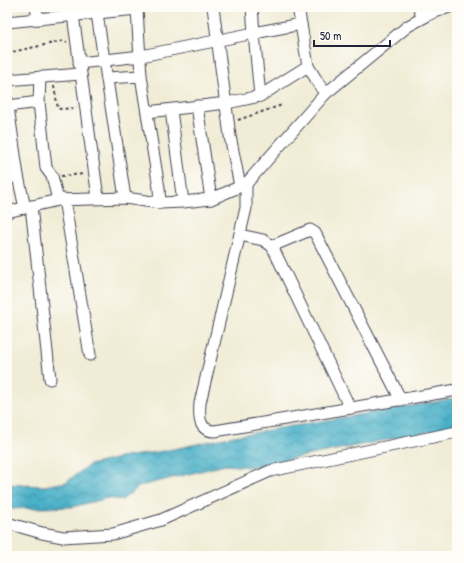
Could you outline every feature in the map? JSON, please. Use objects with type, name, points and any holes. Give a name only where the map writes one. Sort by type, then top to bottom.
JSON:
[{"type":"street","points":[[36,7],[38,19]]},
{"type":"street","points":[[213,7],[229,123],[243,185],[246,208],[202,396],[199,415],[201,423],[208,432],[215,432],[457,390]]},
{"type":"street","points":[[252,7],[260,96]]},
{"type":"street","points":[[298,7],[308,66],[326,94]]},
{"type":"street","points":[[419,7],[428,13]]},
{"type":"street","points":[[7,212],[61,200],[125,198],[160,203],[211,199],[243,185],[326,94],[408,26],[428,13],[450,7]]},
{"type":"street","points":[[7,22],[73,15],[96,9],[137,8],[141,76],[159,188],[160,203]]},
{"type":"street","points":[[96,9],[125,198]]},
{"type":"street","points":[[73,15],[78,44],[79,68],[84,108],[98,198]]},
{"type":"street","points":[[7,80],[52,77],[104,61],[141,56],[217,42],[301,24]]},
{"type":"street","points":[[147,112],[226,103],[260,96],[308,66]]},
{"type":"street","points":[[107,78],[141,76]]},
{"type":"street","points":[[40,78],[39,102],[46,168],[53,178],[61,200],[90,355]]},
{"type":"street","points":[[39,102],[8,102],[9,131],[12,177],[28,207],[50,379]]},
{"type":"street","points":[[197,106],[211,199]]},
{"type":"street","points":[[171,110],[183,202]]},
{"type":"street","points":[[272,246],[310,230],[315,233],[401,400]]},
{"type":"street","points":[[240,235],[268,242],[272,246],[350,408]]},
{"type":"street","points":[[7,523],[42,533],[63,537],[113,534],[161,520],[270,471],[457,432]]},
{"type":"path","points":[[7,53],[63,41],[78,44]]},
{"type":"path","points":[[52,77],[58,108],[84,108]]},
{"type":"path","points":[[229,123],[282,105]]},
{"type":"path","points":[[53,178],[94,173]]},
{"type":"water","points":[[457,398],[457,426],[249,467],[225,465],[140,486],[122,500],[108,498],[72,507],[7,509],[7,484],[44,486],[66,482],[89,465],[119,458],[169,450],[234,436]]}]
